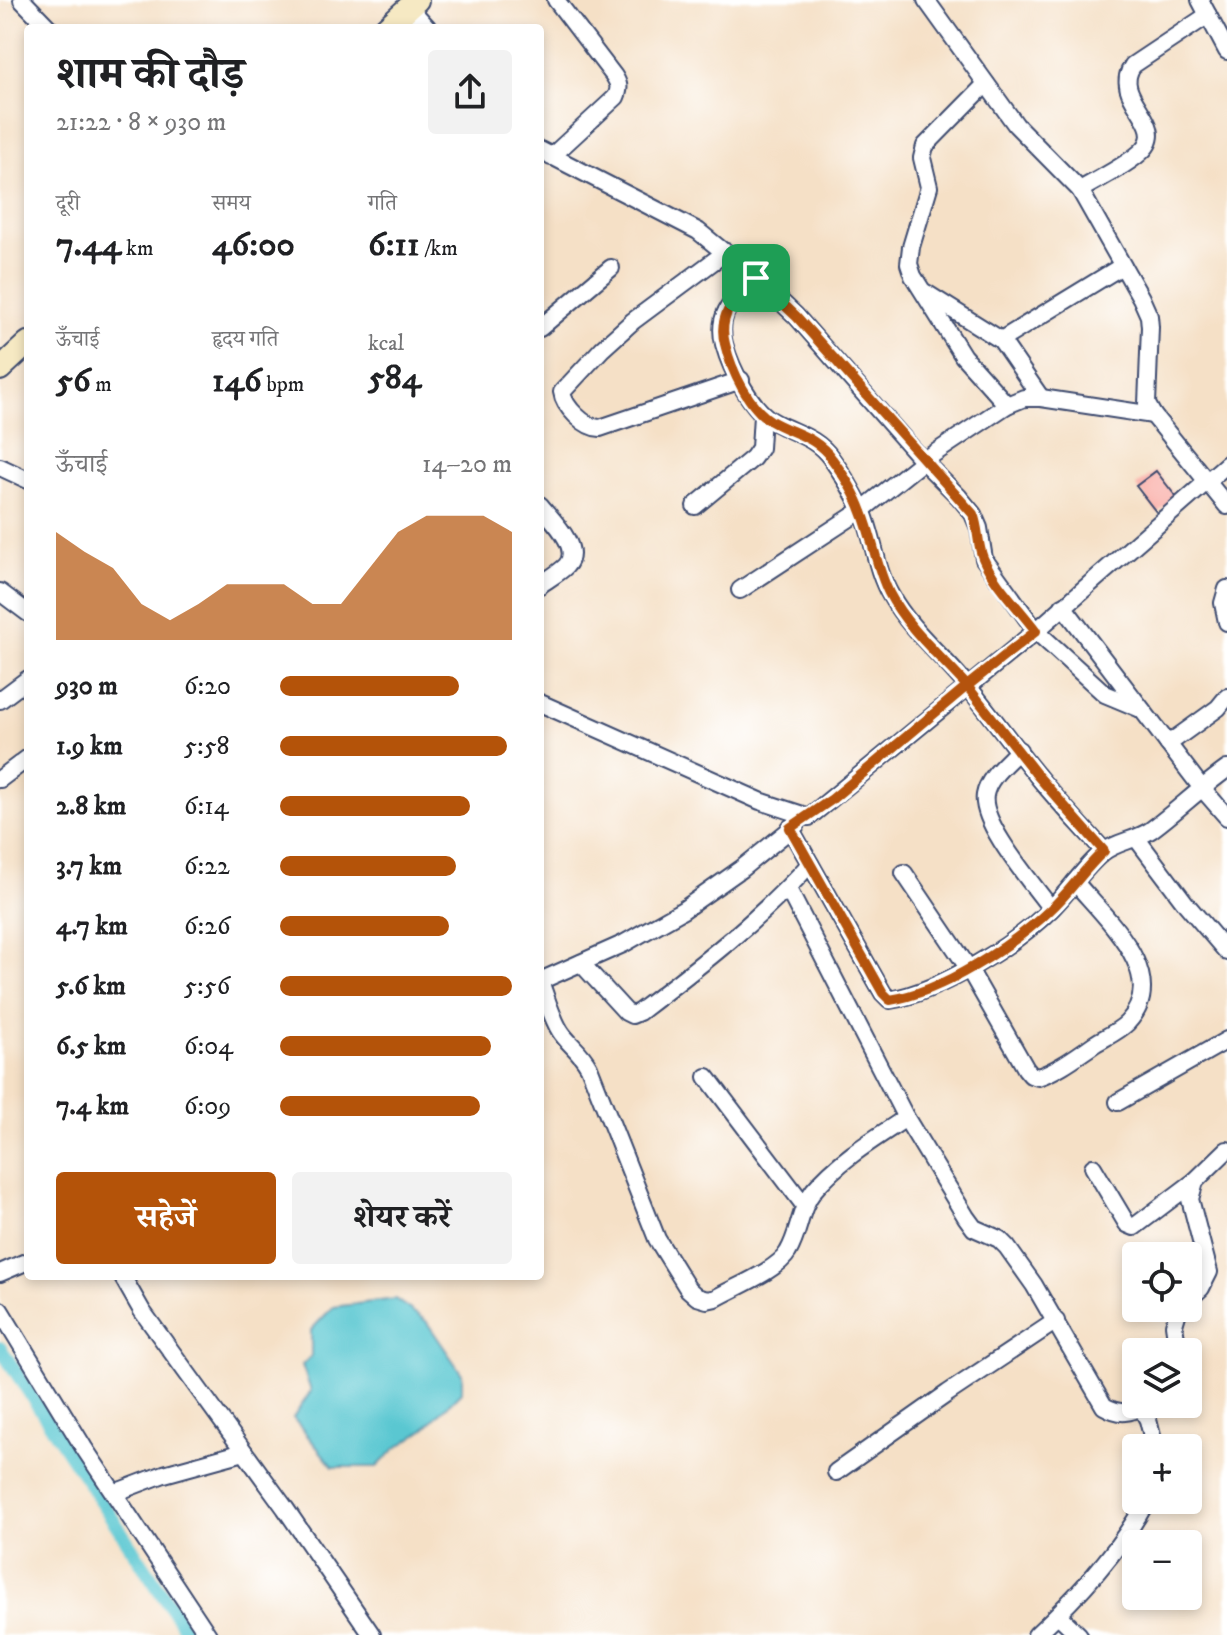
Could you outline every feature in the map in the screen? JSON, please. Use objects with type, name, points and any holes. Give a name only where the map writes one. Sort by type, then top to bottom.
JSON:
[{"type":"main road","points":[[390,24],[413,4]]},
{"type":"main road","points":[[0,369],[24,347]]},
{"type":"street","points":[[22,0],[45,24]]},
{"type":"street","points":[[556,0],[619,83],[619,90],[616,97],[545,154],[698,231],[756,278],[796,316],[973,514],[979,528],[984,559],[1036,631],[1105,694],[1141,709]]},
{"type":"street","points":[[926,0],[1016,125],[1080,190],[1149,316],[1147,404],[1227,506]]},
{"type":"street","points":[[413,4],[426,24]]},
{"type":"street","points":[[1080,190],[1142,151],[1150,140],[1150,129],[1127,87],[1127,74],[1133,65],[1204,8],[1227,51]]},
{"type":"street","points":[[986,84],[922,152],[929,187],[909,264],[921,290],[963,356],[1007,405]]},
{"type":"street","points":[[726,252],[618,334],[562,392],[563,399],[586,424],[591,428],[600,428],[741,380]]},
{"type":"street","points":[[1001,340],[1122,266]]},
{"type":"street","points":[[544,325],[611,268]]},
{"type":"street","points":[[756,278],[727,307],[722,322],[724,343],[753,403],[762,415],[805,435],[821,446],[832,459],[862,510],[879,571],[891,597],[1037,775],[1104,851]]},
{"type":"street","points":[[921,290],[1001,340],[1041,398]]},
{"type":"street","points":[[740,590],[862,510],[923,461],[1007,405],[1024,398],[1041,398],[1153,415]]},
{"type":"street","points":[[695,506],[753,458],[760,448],[762,415]]},
{"type":"street","points":[[544,979],[623,944],[683,910],[741,869],[1036,631],[1227,464]]},
{"type":"street","points":[[0,467],[24,478]]},
{"type":"street","points":[[544,510],[572,552],[569,564],[544,582]]},
{"type":"street","points":[[1227,589],[1223,603],[1227,622]]},
{"type":"street","points":[[0,592],[24,610]]},
{"type":"street","points":[[1063,606],[1227,817]]},
{"type":"street","points":[[0,700],[24,682]]},
{"type":"street","points":[[1168,744],[1218,708],[1227,697]]},
{"type":"street","points":[[544,705],[760,801],[809,817]]},
{"type":"street","points":[[1019,750],[992,778],[985,795],[986,811],[994,828],[1051,909]]},
{"type":"street","points":[[0,779],[24,761]]},
{"type":"street","points":[[790,828],[883,993],[890,1000],[903,998],[969,969],[1002,949],[1051,909],[1104,851],[1137,839],[1227,769]]},
{"type":"street","points":[[1137,839],[1227,952]]},
{"type":"street","points":[[581,963],[632,1015],[735,939],[810,864]]},
{"type":"street","points":[[904,873],[969,969],[1031,1075],[1038,1077],[1127,1024],[1140,996],[1139,965],[1130,948],[1075,882]]},
{"type":"street","points":[[788,889],[906,1118],[966,1217],[974,1228],[1004,1243],[1034,1285],[1104,1406],[1122,1413]]},
{"type":"street","points":[[544,991],[557,1025],[582,1053],[589,1067],[657,1239],[680,1278],[697,1297],[707,1300],[716,1298],[782,1261],[793,1242],[804,1205],[814,1190],[855,1152],[906,1118]]},
{"type":"street","points":[[1118,1102],[1227,1040]]},
{"type":"street","points":[[707,1077],[804,1205]]},
{"type":"street","points":[[1093,1167],[1127,1224],[1134,1227],[1195,1181],[1227,1150]]},
{"type":"street","points":[[1195,1181],[1190,1199],[1201,1242]]},
{"type":"street","points":[[1202,1245],[1209,1272],[1202,1286]]},
{"type":"street","points":[[0,1273],[24,1263]]},
{"type":"street","points":[[126,1280],[142,1311],[372,1635]]},
{"type":"street","points":[[0,1310],[114,1493],[208,1635]]},
{"type":"street","points":[[836,1472],[1056,1321]]},
{"type":"street","points":[[114,1493],[164,1474],[244,1452]]},
{"type":"street","points":[[1036,1635],[1058,1615],[1105,1561],[1137,1514]]},
{"type":"street","points":[[1058,1615],[1079,1635]]},
{"type":"water","points":[[395,1299],[426,1321],[462,1374],[462,1391],[422,1431],[395,1449],[377,1467],[333,1467],[293,1418],[311,1391],[302,1365],[311,1356],[311,1330],[333,1307]]},
{"type":"building","points":[[1156,471],[1177,498],[1157,513],[1136,486]]},
{"type":"waterway","points":[[0,1348],[189,1635]]},
{"type":"route","points":[[756,278],[727,307],[722,322],[724,343],[731,361],[762,415],[805,435],[821,446],[832,459],[862,510],[879,571],[891,597],[967,686],[831,800],[790,828],[883,993],[890,1000],[903,998],[969,969],[1002,949],[1051,909],[1104,851],[1037,775],[967,686],[1036,631],[984,559],[979,528],[973,514],[796,316],[756,278]]}]
